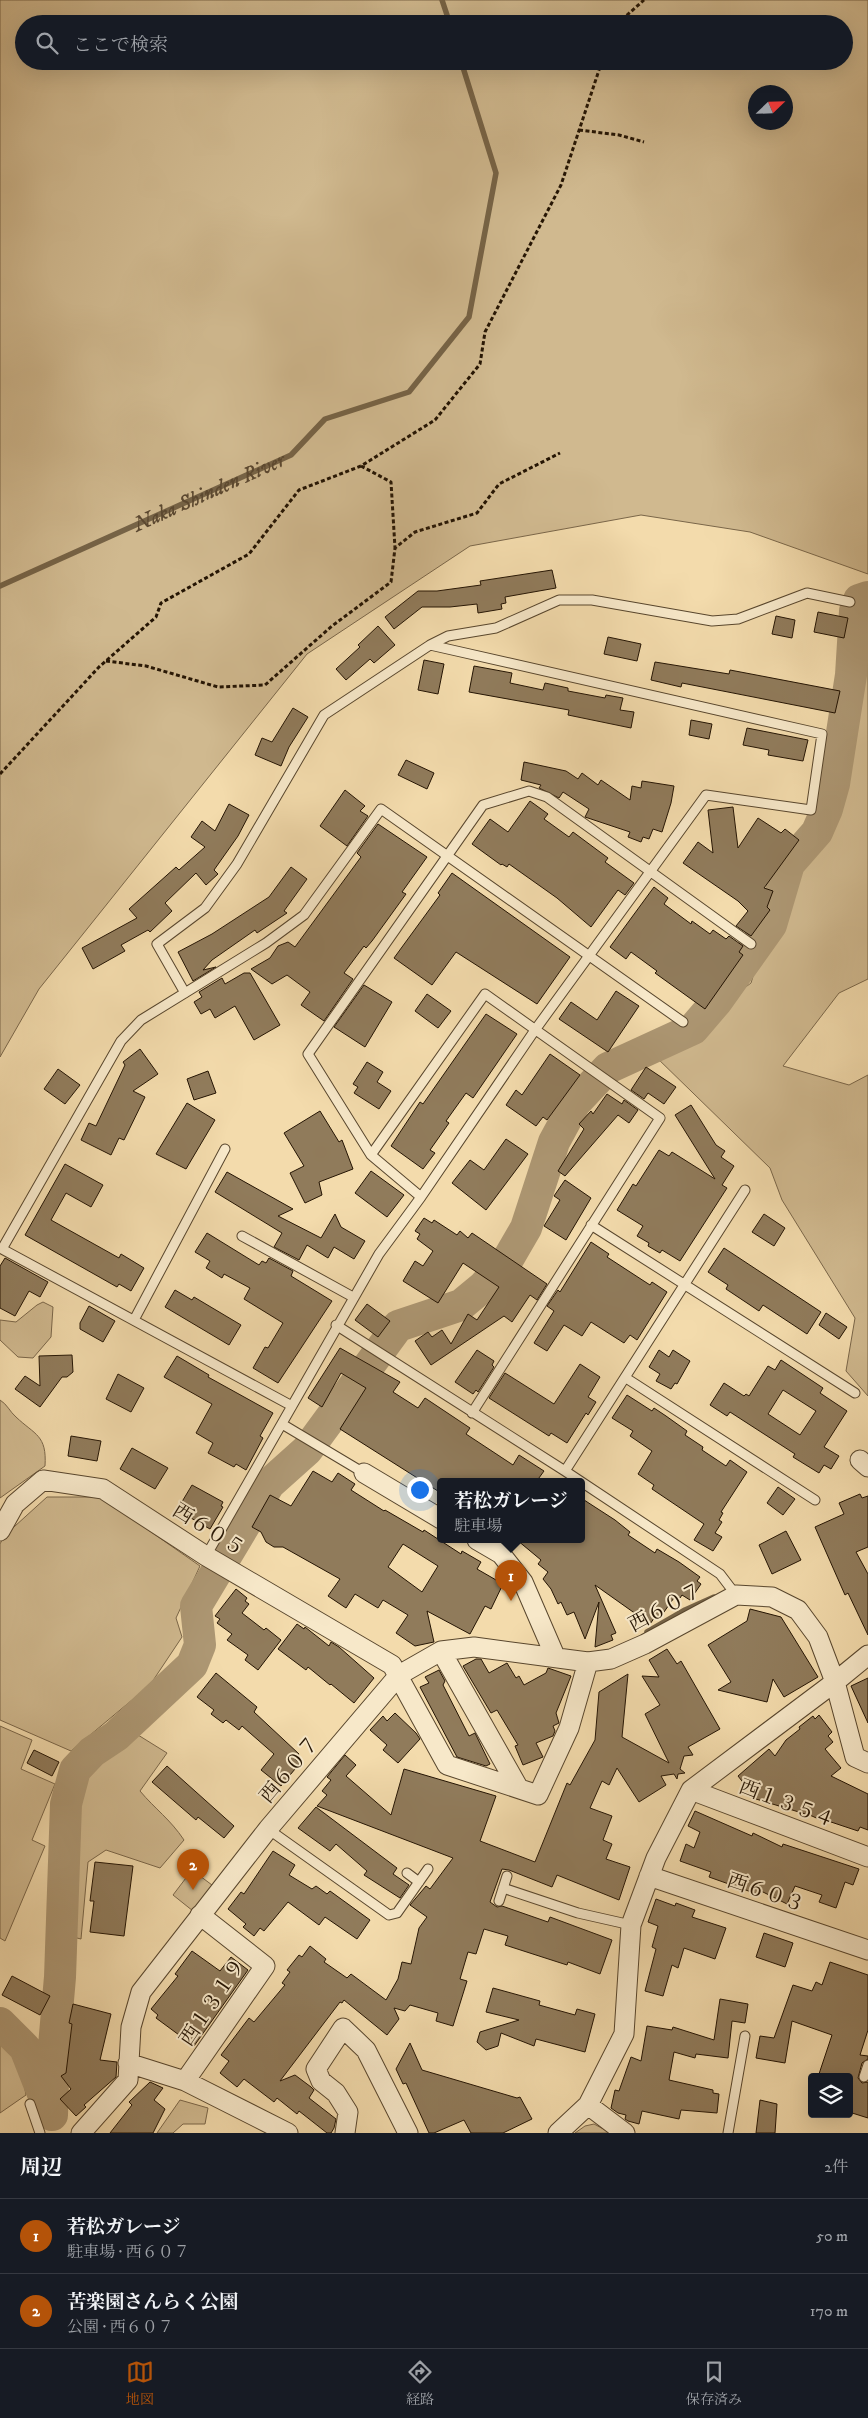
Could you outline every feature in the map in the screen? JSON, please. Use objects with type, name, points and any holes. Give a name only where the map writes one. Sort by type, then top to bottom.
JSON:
[{"type":"street","points":[[364,1473],[437,1517]]},
{"type":"street","name":"西６０５","points":[[0,1530],[15,1504],[44,1480],[103,1489],[215,1561],[392,1664],[447,1765],[538,1795],[569,1728],[588,1662]]},
{"type":"street","points":[[0,1517],[15,1504]]},
{"type":"street","points":[[482,1543],[501,1554],[523,1582],[555,1656]]},
{"type":"street","points":[[736,1594],[772,1597],[798,1610],[818,1636],[835,1682],[855,1757],[868,1763]]},
{"type":"street","name":"西６０７","points":[[81,2133],[128,2080],[131,2027],[141,1992],[268,1829],[399,1674],[441,1651],[474,1646],[588,1662],[611,1659],[645,1644],[736,1594]]},
{"type":"street","points":[[441,1651],[518,1787]]},
{"type":"street","points":[[558,2133],[588,2105],[624,2034],[631,1925],[656,1858],[691,1790],[868,1656]]},
{"type":"street","name":"西１３５４","points":[[691,1790],[868,1857]]},
{"type":"street","name":"西６０３","points":[[649,1876],[868,1950]]},
{"type":"street","name":"西１３１９","points":[[185,2081],[265,1966],[200,1915]]},
{"type":"street","points":[[345,2133],[348,2112],[336,2092],[321,2081],[316,2069],[343,2028],[366,2050],[408,2133]]},
{"type":"street","points":[[128,2063],[185,2081],[288,2133]]},
{"type":"street","points":[[588,2105],[625,2133]]},
{"type":"lane","points":[[185,993],[157,944],[205,908],[237,864],[324,715],[430,645],[448,636],[496,628],[559,600],[592,600],[712,621],[738,619],[808,593],[850,602]]},
{"type":"lane","points":[[215,1561],[282,1424],[336,1326],[379,1254],[421,1197],[535,1030],[706,795],[811,810],[822,734],[430,645]]},
{"type":"lane","points":[[421,1197],[371,1155],[308,1054],[449,856],[483,804],[529,791],[547,797],[751,944]]},
{"type":"lane","points":[[292,1406],[2,1249],[122,1041],[141,1020],[266,944],[304,915],[381,809],[683,1022]]},
{"type":"lane","points":[[371,1155],[485,994],[660,1118],[472,1413]]},
{"type":"lane","points":[[134,1320],[224,1149]]},
{"type":"lane","points":[[566,1471],[686,1286],[745,1190]]},
{"type":"lane","points":[[591,1225],[855,1393]]},
{"type":"lane","points":[[242,1236],[353,1297]]},
{"type":"lane","points":[[336,1326],[576,1478]]},
{"type":"lane","points":[[626,1378],[815,1500]]},
{"type":"lane","points":[[282,1424],[364,1473]]},
{"type":"lane","points":[[585,1484],[720,1574],[736,1594]]},
{"type":"lane","points":[[268,1829],[389,1915],[397,1913],[428,1869]]},
{"type":"lane","points":[[407,1873],[419,1882]]},
{"type":"lane","points":[[500,1901],[506,1876]]},
{"type":"lane","points":[[503,1888],[578,1913],[631,1925]]},
{"type":"lane","points":[[728,2133],[745,2036]]},
{"type":"lane","points":[[864,2077],[868,2065]]},
{"type":"lane","points":[[30,2104],[40,2133]]},
{"type":"path","points":[[627,15],[644,0]]},
{"type":"path","points":[[0,774],[105,661],[156,617],[161,603],[249,554],[299,490],[361,466],[435,420],[480,364],[485,332],[561,185],[599,70]]},
{"type":"path","points":[[579,130],[620,135],[644,142]]},
{"type":"path","points":[[394,548],[415,532],[477,513],[499,484],[560,453]]},
{"type":"path","points":[[105,661],[146,666],[218,687],[265,685],[332,626],[391,582],[394,548],[391,482],[361,466]]},
{"type":"shaded area","points":[[0,0],[868,0],[868,574],[750,532],[641,515],[470,546],[307,654],[39,989],[0,1057]]},
{"type":"shaded area","points":[[868,658],[868,979],[839,993],[783,1066],[849,1085],[868,1075],[868,1396],[846,1371],[855,1318],[782,1200],[770,1168],[654,1055],[751,983],[782,879],[839,799],[835,723]]},
{"type":"shaded area","points":[[43,1302],[53,1307],[51,1337],[33,1358],[18,1357],[0,1340],[0,1320],[16,1322]]},
{"type":"shaded area","points":[[0,1400],[42,1442],[45,1466],[0,1498]]},
{"type":"shaded area","points":[[47,1497],[101,1497],[200,1566],[176,1618],[182,1637],[150,1685],[71,1751],[0,1720],[0,1544],[4,1536]]},
{"type":"shaded area","points":[[0,1726],[32,1740],[21,1769],[55,1784],[32,1840],[45,1846],[5,1941],[0,1938]]},
{"type":"shaded area","points":[[130,1730],[167,1753],[140,1791],[184,1840],[160,1868],[106,1850],[88,1862],[81,1939],[69,1936],[70,1816],[80,1776]]},
{"type":"shaded area","points":[[192,1870],[212,1885],[193,1911],[173,1895]]},
{"type":"shaded area","points":[[0,2008],[13,2019],[26,2095],[0,2113]]},
{"type":"shaded area","points":[[180,2100],[208,2108],[205,2124],[183,2124],[173,2133],[157,2133]]},
{"type":"shaded area","points":[[594,2124],[611,2133],[575,2133],[585,2126]]},
{"type":"building","points":[[552,570],[556,588],[505,597],[506,603],[501,604],[502,609],[478,613],[477,604],[450,607],[422,607],[394,629],[385,617],[418,591],[437,591],[481,585],[480,581]]},
{"type":"building","points":[[818,612],[848,618],[844,638],[814,632]]},
{"type":"building","points":[[776,616],[795,620],[792,638],[772,634]]},
{"type":"building","points":[[378,626],[395,645],[374,663],[370,659],[346,680],[336,669],[360,647],[358,645]]},
{"type":"building","points":[[608,637],[641,644],[637,661],[604,654]]},
{"type":"building","points":[[424,660],[444,664],[438,694],[418,690]]},
{"type":"building","points":[[655,662],[729,674],[730,670],[840,691],[835,713],[682,683],[681,687],[651,680]]},
{"type":"building","points":[[474,666],[512,673],[510,683],[543,690],[545,683],[568,688],[568,691],[605,698],[606,695],[623,698],[620,710],[634,712],[631,728],[568,715],[569,710],[469,692]]},
{"type":"building","points":[[293,708],[308,717],[289,747],[281,766],[255,755],[262,738],[272,742]]},
{"type":"building","points":[[691,720],[712,724],[709,739],[689,735]]},
{"type":"building","points":[[747,728],[808,740],[803,761],[768,755],[769,750],[743,745]]},
{"type":"building","points":[[406,760],[434,773],[427,789],[398,775]]},
{"type":"building","points":[[524,762],[566,771],[578,779],[582,773],[598,785],[601,780],[630,800],[632,786],[641,788],[642,781],[674,786],[662,832],[653,829],[649,839],[643,837],[641,842],[628,837],[630,832],[585,817],[589,809],[563,792],[559,798],[539,788],[541,785],[521,780]]},
{"type":"building","points":[[345,790],[365,806],[360,811],[368,816],[347,846],[320,826]]},
{"type":"building","points":[[530,801],[548,814],[544,819],[569,837],[573,832],[608,858],[605,862],[634,883],[625,895],[618,890],[591,927],[557,898],[509,864],[507,867],[501,865],[472,844],[490,819],[508,832]]},
{"type":"building","points":[[229,804],[249,815],[238,836],[214,870],[218,874],[206,885],[196,873],[165,903],[172,911],[150,932],[148,930],[121,945],[125,951],[93,969],[82,948],[137,918],[129,909],[176,867],[179,870],[205,847],[191,837],[202,821],[215,831]]},
{"type":"building","points":[[733,807],[738,848],[758,818],[781,833],[785,829],[799,840],[764,888],[773,891],[767,907],[770,910],[751,936],[736,926],[748,911],[738,901],[683,863],[698,842],[713,853],[708,810]]},
{"type":"building","points":[[378,824],[427,857],[402,892],[406,894],[372,941],[366,948],[364,946],[344,973],[353,979],[324,1021],[301,1005],[310,992],[287,975],[272,984],[251,969],[270,958],[278,946],[288,942],[295,947],[361,857],[357,853]]},
{"type":"building","points":[[291,867],[307,879],[284,911],[287,913],[257,933],[255,930],[212,960],[203,970],[216,967],[193,981],[178,952],[212,934],[269,897]]},
{"type":"building","points":[[452,873],[570,957],[537,1004],[456,952],[432,985],[394,958],[440,895],[438,893]]},
{"type":"building","points":[[654,887],[668,898],[664,904],[691,924],[692,921],[710,934],[713,930],[726,939],[729,936],[743,946],[739,952],[743,955],[705,1009],[655,973],[657,971],[631,952],[626,959],[610,947]]},
{"type":"building","points":[[244,973],[250,973],[280,1025],[254,1040],[235,1006],[215,1018],[210,1009],[201,1014],[194,1002],[202,997],[199,992],[222,978],[225,984]]},
{"type":"building","points":[[364,985],[392,1002],[365,1047],[334,1027]]},
{"type":"building","points":[[616,991],[639,1006],[608,1052],[559,1019],[571,1002],[597,1020]]},
{"type":"building","points":[[427,994],[451,1011],[438,1028],[415,1011]]},
{"type":"building","points":[[486,1014],[517,1034],[473,1098],[466,1093],[446,1121],[449,1123],[430,1150],[435,1153],[423,1169],[391,1146],[420,1102],[423,1104]]},
{"type":"building","points":[[140,1049],[158,1074],[133,1091],[145,1097],[124,1140],[119,1138],[111,1155],[81,1140],[89,1123],[96,1126],[125,1065],[123,1062]]},
{"type":"building","points":[[550,1054],[580,1075],[547,1120],[543,1117],[536,1126],[506,1105],[516,1090],[522,1095]]},
{"type":"building","points":[[367,1062],[383,1072],[377,1082],[391,1091],[379,1109],[354,1093],[358,1087],[353,1084]]},
{"type":"building","points":[[646,1067],[676,1087],[664,1104],[648,1093],[644,1099],[631,1090]]},
{"type":"building","points":[[58,1069],[80,1085],[65,1104],[44,1089]]},
{"type":"building","points":[[208,1071],[216,1093],[194,1100],[187,1079]]},
{"type":"building","points":[[607,1094],[622,1104],[624,1100],[638,1110],[629,1123],[618,1115],[565,1176],[558,1171],[584,1129],[579,1124],[591,1111],[593,1114]]},
{"type":"building","points":[[187,1103],[215,1120],[186,1169],[156,1154]]},
{"type":"building","points":[[691,1105],[716,1145],[725,1151],[721,1157],[734,1166],[722,1185],[727,1188],[680,1261],[662,1250],[660,1253],[648,1246],[649,1243],[637,1236],[643,1226],[617,1210],[633,1184],[636,1186],[659,1150],[669,1156],[672,1152],[715,1179],[675,1115]]},
{"type":"building","points":[[320,1111],[339,1142],[342,1140],[353,1169],[319,1182],[322,1195],[305,1203],[290,1173],[304,1166],[284,1133]]},
{"type":"building","points":[[506,1139],[528,1154],[486,1210],[452,1183],[470,1160],[484,1170]]},
{"type":"building","points":[[65,1164],[103,1185],[91,1207],[66,1193],[51,1220],[119,1258],[121,1254],[144,1268],[131,1291],[119,1284],[117,1287],[25,1235]]},
{"type":"building","points":[[371,1171],[404,1195],[387,1217],[355,1193]]},
{"type":"building","points":[[227,1172],[293,1209],[278,1216],[321,1238],[335,1214],[341,1227],[365,1241],[354,1259],[334,1247],[328,1258],[307,1245],[299,1260],[274,1247],[282,1233],[215,1192]]},
{"type":"building","points":[[565,1180],[591,1198],[566,1240],[544,1226],[560,1200],[554,1196]]},
{"type":"building","points":[[764,1214],[785,1228],[774,1246],[752,1232]]},
{"type":"building","points":[[424,1218],[432,1223],[434,1220],[457,1235],[460,1231],[468,1238],[472,1233],[547,1284],[537,1300],[530,1295],[512,1322],[504,1316],[431,1365],[415,1341],[428,1332],[432,1337],[442,1330],[451,1344],[468,1314],[477,1320],[499,1287],[463,1263],[438,1303],[403,1281],[415,1261],[423,1266],[433,1251],[417,1239],[420,1234],[415,1231]]},
{"type":"building","points":[[207,1233],[259,1265],[262,1261],[266,1263],[269,1258],[293,1271],[291,1276],[332,1301],[278,1383],[253,1368],[265,1347],[268,1348],[283,1323],[244,1299],[250,1288],[224,1274],[222,1278],[206,1268],[210,1261],[195,1252]]},
{"type":"building","points":[[591,1242],[609,1254],[607,1257],[650,1285],[652,1282],[667,1292],[637,1340],[630,1335],[624,1343],[591,1322],[582,1336],[564,1325],[547,1351],[534,1343],[554,1311],[547,1306],[558,1290],[560,1292]]},
{"type":"building","points":[[724,1248],[821,1312],[807,1334],[763,1305],[759,1311],[726,1289],[728,1285],[708,1272]]},
{"type":"building","points":[[5,1258],[48,1282],[40,1297],[29,1291],[15,1316],[0,1308],[0,1266]]},
{"type":"building","points":[[175,1290],[192,1300],[194,1297],[241,1325],[229,1345],[165,1307]]},
{"type":"building","points":[[367,1304],[390,1321],[378,1337],[355,1320]]},
{"type":"building","points":[[89,1306],[115,1321],[103,1342],[80,1329],[80,1323]]},
{"type":"building","points":[[826,1313],[847,1327],[839,1339],[819,1325]]},
{"type":"building","points":[[340,1348],[400,1382],[393,1392],[418,1408],[425,1398],[470,1428],[466,1434],[513,1465],[519,1455],[544,1471],[539,1478],[437,1478],[437,1490],[340,1429],[366,1388],[341,1373],[322,1407],[308,1398]]},
{"type":"building","points":[[477,1350],[494,1361],[492,1365],[494,1367],[478,1392],[476,1390],[473,1394],[455,1382]]},
{"type":"building","points":[[659,1350],[669,1357],[673,1350],[690,1361],[677,1384],[675,1383],[671,1389],[656,1381],[660,1374],[649,1367]]},
{"type":"building","points":[[72,1355],[73,1372],[67,1377],[62,1377],[40,1407],[15,1389],[25,1376],[40,1386],[39,1356]]},
{"type":"building","points":[[177,1356],[209,1375],[208,1377],[273,1413],[260,1436],[263,1438],[246,1470],[236,1464],[234,1467],[208,1453],[213,1443],[196,1433],[212,1404],[164,1377]]},
{"type":"building","points":[[781,1360],[823,1388],[820,1393],[847,1411],[824,1447],[839,1456],[831,1469],[824,1465],[819,1473],[793,1457],[795,1454],[730,1412],[727,1416],[710,1405],[724,1383],[744,1396],[746,1394],[749,1396],[768,1366],[775,1370]],"holes":[[[783,1390],[816,1411],[800,1435],[768,1414]]]},
{"type":"building","points":[[580,1364],[600,1377],[588,1397],[596,1402],[588,1415],[586,1413],[567,1443],[551,1433],[549,1436],[489,1398],[505,1373],[554,1404]]},
{"type":"building","points":[[118,1374],[144,1388],[131,1412],[106,1399]]},
{"type":"building","points":[[627,1395],[652,1411],[654,1408],[687,1431],[685,1435],[703,1447],[702,1450],[726,1466],[730,1460],[747,1472],[721,1512],[723,1513],[719,1520],[722,1522],[715,1533],[722,1537],[713,1551],[694,1540],[704,1524],[652,1489],[654,1485],[638,1474],[652,1451],[630,1436],[633,1431],[612,1418]]},
{"type":"building","points":[[71,1436],[101,1441],[97,1461],[68,1456]]},
{"type":"building","points":[[132,1448],[168,1468],[155,1489],[120,1469]]},
{"type":"building","points":[[313,1471],[332,1482],[338,1473],[355,1484],[351,1490],[384,1511],[423,1532],[424,1530],[437,1538],[437,1543],[444,1543],[461,1554],[462,1551],[481,1562],[477,1569],[503,1584],[491,1609],[485,1606],[470,1634],[427,1611],[434,1642],[415,1646],[396,1633],[408,1615],[383,1600],[378,1608],[355,1594],[346,1608],[328,1596],[340,1579],[283,1547],[274,1547],[266,1542],[261,1532],[252,1527],[270,1495],[291,1506]],"holes":[[[403,1544],[438,1566],[422,1592],[388,1567]]]},
{"type":"building","points":[[192,1485],[223,1502],[221,1506],[223,1507],[210,1529],[177,1510]]},
{"type":"building","points":[[778,1487],[795,1499],[783,1515],[767,1503]]},
{"type":"building","points":[[860,1494],[862,1498],[868,1496],[868,1547],[856,1552],[868,1574],[868,1635],[848,1593],[845,1595],[815,1527],[844,1514],[839,1503]]},
{"type":"building","points":[[585,1501],[615,1520],[630,1532],[628,1535],[655,1553],[657,1549],[700,1577],[697,1581],[701,1584],[690,1600],[682,1595],[680,1598],[676,1595],[659,1619],[655,1617],[650,1624],[595,1585],[616,1633],[611,1635],[613,1640],[595,1647],[599,1602],[585,1639],[574,1612],[567,1615],[561,1602],[558,1604],[551,1589],[543,1579],[548,1572],[538,1564],[541,1560],[521,1543],[585,1543]]},
{"type":"building","points":[[786,1531],[801,1560],[772,1574],[759,1545]]},
{"type":"building","points":[[236,1589],[247,1598],[245,1601],[249,1604],[242,1613],[281,1640],[258,1670],[245,1660],[248,1655],[227,1640],[232,1634],[217,1623],[220,1619],[215,1616]]},
{"type":"building","points":[[750,1609],[781,1617],[818,1677],[784,1697],[773,1679],[767,1702],[718,1690],[731,1682],[708,1645],[747,1621]]},
{"type":"building","points":[[297,1624],[304,1629],[305,1627],[329,1646],[331,1642],[339,1647],[374,1678],[354,1703],[308,1667],[306,1670],[278,1649]]},
{"type":"building","points":[[667,1649],[677,1664],[681,1661],[720,1729],[688,1747],[693,1755],[684,1756],[680,1769],[685,1773],[678,1774],[677,1779],[674,1774],[661,1776],[666,1785],[639,1802],[617,1768],[609,1785],[602,1781],[590,1808],[612,1816],[603,1840],[612,1844],[606,1859],[630,1867],[619,1900],[557,1875],[552,1887],[502,1869],[490,1902],[497,1907],[502,1906],[548,1922],[550,1917],[612,1940],[600,1974],[568,1962],[567,1965],[505,1945],[508,1936],[484,1929],[476,1954],[468,1952],[460,1979],[467,1981],[453,2026],[436,2021],[438,2013],[410,2005],[405,2011],[394,2008],[399,2019],[387,2035],[344,2000],[342,2003],[340,2002],[280,2081],[295,2075],[314,2090],[309,2098],[336,2119],[331,2133],[327,2133],[299,2111],[297,2114],[277,2098],[274,2102],[244,2079],[237,2087],[220,2073],[229,2061],[221,2055],[249,2018],[254,2022],[285,1985],[282,1983],[290,1972],[287,1970],[299,1955],[302,1957],[310,1946],[326,1959],[324,1962],[347,1978],[351,1974],[386,2000],[398,1979],[402,1962],[411,1964],[419,1928],[427,1917],[410,1905],[426,1886],[430,1889],[453,1858],[317,1806],[327,1795],[322,1791],[331,1780],[327,1777],[345,1755],[356,1765],[346,1776],[391,1815],[404,1769],[496,1796],[480,1841],[535,1862],[567,1783],[570,1785],[595,1740],[599,1692],[628,1674],[622,1737],[669,1763],[645,1714],[660,1705],[642,1676],[659,1677],[649,1660]]},
{"type":"building","points":[[476,1659],[481,1659],[489,1673],[507,1663],[516,1678],[519,1676],[524,1685],[546,1673],[548,1668],[571,1676],[556,1713],[559,1723],[553,1726],[555,1731],[553,1736],[536,1743],[543,1757],[523,1765],[515,1746],[518,1745],[497,1710],[491,1713],[463,1666]]},
{"type":"building","points":[[439,1670],[445,1681],[443,1685],[469,1736],[475,1733],[490,1764],[486,1766],[457,1757],[420,1687],[429,1683],[425,1677]]},
{"type":"building","points":[[216,1673],[257,1707],[254,1712],[299,1754],[295,1759],[300,1763],[281,1786],[261,1770],[274,1754],[242,1726],[239,1730],[226,1720],[223,1723],[211,1714],[214,1710],[197,1697]]},
{"type":"building","points":[[868,1678],[868,1723],[851,1686]]},
{"type":"building","points":[[395,1713],[420,1739],[398,1763],[383,1750],[387,1745],[370,1730],[383,1716],[387,1721]]},
{"type":"building","points":[[819,1715],[832,1732],[828,1736],[833,1742],[825,1749],[841,1768],[831,1776],[868,1794],[868,1830],[860,1827],[858,1831],[828,1821],[827,1823],[812,1816],[756,1799],[738,1776],[769,1749],[775,1756],[786,1740],[800,1729],[799,1727],[813,1716],[815,1719]]},
{"type":"building","points":[[34,1750],[59,1762],[52,1776],[27,1763]]},
{"type":"building","points":[[167,1766],[234,1826],[224,1838],[198,1817],[196,1820],[152,1782]]},
{"type":"building","points":[[316,1807],[397,1868],[393,1874],[409,1885],[400,1898],[364,1875],[367,1871],[336,1844],[330,1851],[298,1828]]},
{"type":"building","points":[[695,1811],[752,1836],[753,1833],[782,1847],[783,1844],[859,1869],[853,1885],[845,1882],[836,1908],[819,1902],[822,1895],[795,1886],[787,1904],[759,1890],[757,1894],[709,1877],[711,1872],[680,1861],[686,1844],[694,1848],[700,1832],[688,1826]]},
{"type":"building","points":[[273,1851],[295,1865],[289,1875],[312,1889],[316,1886],[327,1894],[330,1891],[370,1920],[357,1939],[325,1917],[319,1925],[288,1902],[264,1931],[260,1928],[254,1936],[243,1927],[246,1924],[228,1909],[241,1892],[244,1894]]},
{"type":"building","points":[[95,1862],[133,1866],[124,1936],[90,1932],[94,1901],[90,1901]]},
{"type":"building","points":[[656,1899],[675,1906],[676,1903],[695,1910],[692,1917],[726,1928],[715,1959],[684,1948],[678,1968],[672,1965],[663,1996],[645,1991],[656,1949],[652,1947],[658,1926],[648,1922]]},
{"type":"building","points":[[764,1933],[793,1943],[785,1967],[756,1957]]},
{"type":"building","points":[[192,1951],[220,1971],[231,1957],[248,1970],[194,2046],[156,2018],[158,2015],[151,2009],[178,1976],[175,1974]]},
{"type":"building","points":[[830,1962],[868,1975],[868,2030],[860,2055],[868,2056],[868,2059],[862,2063],[858,2078],[862,2083],[868,2082],[868,2118],[853,2113],[853,2073],[819,2073],[832,2035],[792,2021],[785,2063],[756,2058],[760,2036],[774,2038],[793,1985],[812,1991],[816,1982],[822,1985]]},
{"type":"building","points":[[12,1976],[50,1996],[40,2015],[2,1995]]},
{"type":"building","points":[[493,1988],[540,2001],[539,2005],[575,2015],[577,2009],[595,2014],[585,2052],[536,2039],[534,2046],[501,2033],[498,2046],[486,2050],[477,2042],[480,2032],[519,2020],[486,2012]]},
{"type":"building","points":[[720,1999],[748,2004],[745,2023],[732,2021],[728,2058],[696,2054],[695,2058],[674,2052],[669,2080],[713,2090],[713,2093],[719,2094],[717,2113],[681,2110],[679,2119],[642,2111],[639,2124],[628,2121],[625,2119],[626,2115],[618,2113],[611,2108],[615,2090],[619,2091],[631,2057],[641,2061],[647,2026],[672,2030],[673,2027],[714,2040]]},
{"type":"building","points":[[73,2004],[111,2014],[100,2060],[117,2062],[116,2077],[84,2105],[86,2107],[76,2116],[60,2099],[71,2089],[61,2076],[66,2073],[72,2024],[69,2023]]},
{"type":"building","points":[[410,2043],[422,2070],[517,2098],[520,2097],[532,2119],[503,2133],[471,2133],[464,2120],[434,2133],[429,2133],[406,2083],[403,2084],[396,2069]]},
{"type":"building","points":[[150,2082],[163,2088],[154,2100],[165,2109],[153,2133],[110,2133],[132,2105],[129,2102]]},
{"type":"building","points":[[760,2100],[777,2104],[775,2133],[756,2133]]},
{"type":"waterway","name":"Naka Shinden River","points":[[442,0],[447,15]]},
{"type":"waterway","name":"Naka Shinden River","points":[[0,586],[291,455],[325,419],[409,392],[469,317],[496,173],[464,70]]},
{"type":"waterway","points":[[52,2115],[54,2046],[60,1977],[66,1804],[75,1770],[92,1752],[116,1736],[192,1665],[200,1645],[196,1606],[269,1484],[307,1450],[398,1326],[461,1305],[484,1286],[508,1259],[526,1228],[554,1142],[575,1103],[608,1068],[693,1029],[717,1001],[771,925],[789,864],[817,832],[827,809],[834,784],[851,675],[855,611],[859,600],[868,597]]},
{"type":"waterway","points":[[647,1632],[685,1610],[714,1597]]},
{"type":"waterway","name":"Naka Shinden River","points":[[0,2023],[25,2048],[47,2104]]},
{"type":"place","name":"若松ガレージ","points":[[511,1601]]},
{"type":"place","name":"苦楽園さんらく公園","points":[[193,1890]]}]
